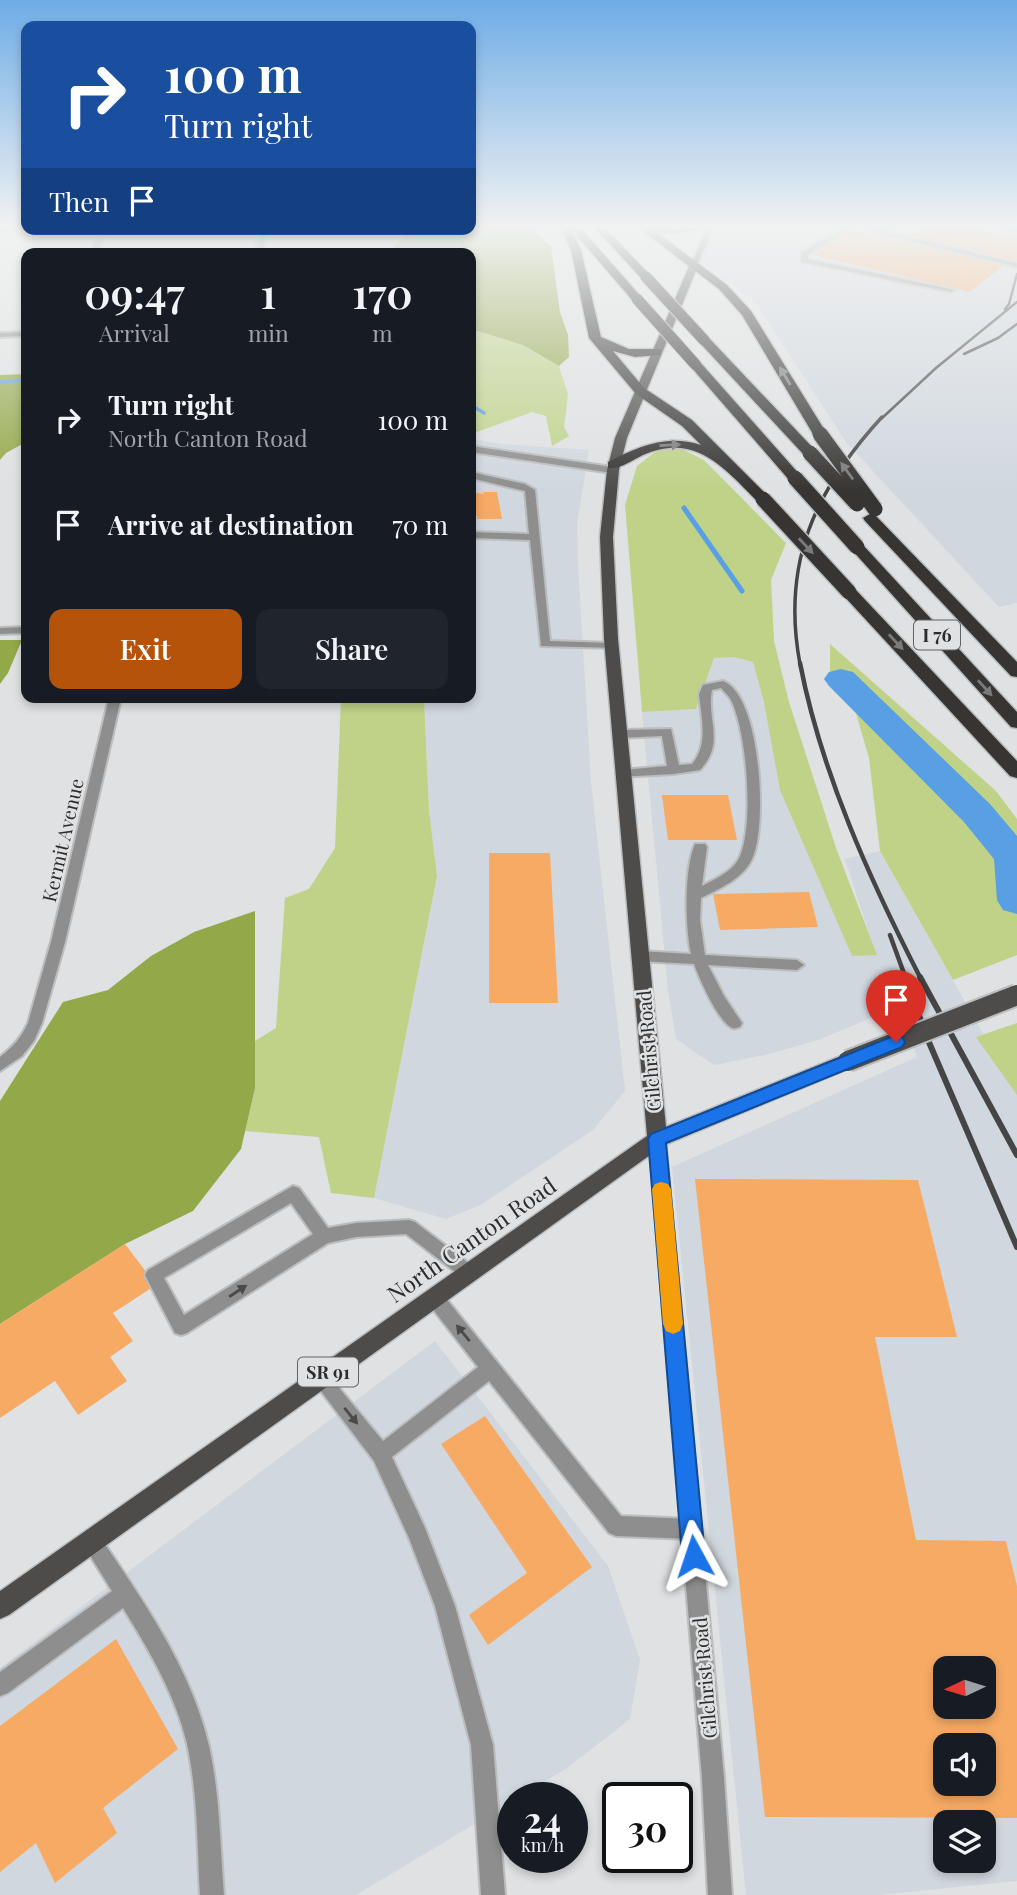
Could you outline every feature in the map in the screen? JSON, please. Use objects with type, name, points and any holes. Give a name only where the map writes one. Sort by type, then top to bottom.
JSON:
[{"type":"highway","points":[[590,314],[595,338],[640,391],[687,423],[763,499],[1017,772]]},
{"type":"highway","name":"I 76","points":[[652,314],[795,478],[1017,723]]},
{"type":"highway","name":"I 76","points":[[680,314],[810,453],[872,513],[911,561],[1017,672]]},
{"type":"highway","points":[[748,314],[820,434],[872,513]]},
{"type":"highway","points":[[595,338],[620,352],[634,355],[657,352]]},
{"type":"highway","points":[[612,468],[643,448],[673,442],[704,450],[727,463]]},
{"type":"main road","name":"Gilchrist Road","points":[[657,1139],[622,774],[612,646],[607,517],[612,468],[640,391],[673,314]]},
{"type":"main road","name":"North Canton Road","points":[[0,1606],[657,1139],[1017,995]]},
{"type":"street","points":[[0,335],[21,334]]},
{"type":"street","points":[[476,450],[612,468]]},
{"type":"street","points":[[476,476],[530,490],[545,644],[612,646]]},
{"type":"street","points":[[476,535],[534,537]]},
{"type":"street","points":[[0,631],[21,630]]},
{"type":"street","points":[[622,774],[687,770],[704,761],[708,749],[705,694],[707,687],[717,683],[727,686],[740,702],[753,762],[752,838],[748,856],[738,870],[693,896]]},
{"type":"street","name":"Kermit Avenue","points":[[0,1065],[17,1052],[29,1037],[45,990],[114,703]]},
{"type":"street","points":[[619,734],[667,732],[674,770]]},
{"type":"street","points":[[700,847],[693,896],[692,937],[697,959],[720,1003],[736,1023]]},
{"type":"street","points":[[639,956],[797,965]]},
{"type":"street","name":"Gilchrist Road","points":[[657,1139],[720,1895]]},
{"type":"street","points":[[324,1236],[293,1194],[155,1275],[181,1327],[324,1236],[356,1230],[409,1227],[469,1273]]},
{"type":"street","points":[[434,1297],[616,1526],[691,1529]]},
{"type":"street","points":[[382,1454],[491,1368]]},
{"type":"street","points":[[320,1378],[382,1454],[418,1535],[445,1606],[482,1745],[493,1895]]},
{"type":"street","points":[[91,1541],[147,1624],[192,1725],[204,1786],[212,1895]]},
{"type":"street","points":[[0,1685],[127,1593]]},
{"type":"shaded area","points":[[763,314],[1017,314],[1017,603],[999,607],[846,442]]},
{"type":"shaded area","points":[[476,440],[589,450],[577,523],[578,565],[591,782],[625,1091],[593,1130],[482,1204],[446,1219],[374,1198],[437,876],[429,811],[424,703],[476,703]]},
{"type":"shaded area","points":[[734,657],[754,662],[764,702],[876,955],[845,859],[880,851],[1017,1094],[1017,1881],[878,1895],[746,1895],[672,1167],[917,1057],[897,1007],[818,1040],[769,1054],[714,1065],[676,1039],[668,990],[642,712],[696,709],[714,658]]},
{"type":"shaded area","points":[[435,1341],[608,1566],[640,1660],[630,1719],[567,1768],[544,1782],[497,1782],[497,1811],[356,1895],[0,1895],[0,1668]]},
{"type":"green space","points":[[476,314],[561,314],[568,335],[569,357],[559,366],[523,345],[476,331]]},
{"type":"green space","points":[[476,331],[523,345],[559,366],[568,394],[564,427],[569,436],[552,446],[546,416],[532,412],[476,432]]},
{"type":"green space","points":[[21,374],[21,445],[6,453],[0,460],[0,375]]},
{"type":"green space","points":[[680,448],[704,460],[786,543],[771,580],[774,641],[789,702],[836,848],[877,955],[852,956],[780,790],[764,702],[753,662],[734,657],[714,658],[696,709],[642,712],[625,505],[637,466],[659,449]]},
{"type":"green space","points":[[0,640],[21,640],[8,673],[0,684]]},
{"type":"green space","points":[[830,644],[996,791],[1017,819],[1017,955],[953,980],[880,851],[869,758],[853,703],[830,679]]},
{"type":"green space","points":[[341,703],[424,703],[429,811],[437,876],[374,1198],[331,1193],[319,1137],[245,1131],[255,1088],[255,1041],[276,1028],[285,898],[309,889],[335,848]]},
{"type":"green space","points":[[255,911],[255,1088],[241,1149],[193,1211],[125,1244],[0,1324],[0,1101],[63,1002],[108,990],[151,956],[194,932]]},
{"type":"green space","points":[[1017,1023],[1017,1095],[976,1037]]},
{"type":"building","points":[[497,492],[502,519],[477,519],[476,493]]},
{"type":"building","points":[[662,795],[728,795],[737,840],[668,840]]},
{"type":"building","points":[[489,853],[550,853],[558,1003],[489,1003]]},
{"type":"building","points":[[809,892],[818,927],[720,930],[713,894]]},
{"type":"building","points":[[695,1179],[918,1180],[957,1337],[875,1337],[916,1540],[1006,1541],[1017,1586],[1017,1818],[996,1818],[996,1810],[933,1810],[933,1818],[765,1817]]},
{"type":"building","points":[[125,1244],[156,1285],[113,1313],[133,1341],[110,1357],[127,1381],[78,1415],[55,1381],[0,1418],[0,1324]]},
{"type":"building","points":[[485,1416],[592,1567],[488,1645],[469,1615],[527,1573],[441,1444]]},
{"type":"building","points":[[116,1639],[178,1749],[103,1808],[117,1833],[55,1883],[36,1843],[0,1872],[0,1726]]},
{"type":"waterway","points":[[0,382],[21,380]]},
{"type":"waterway","points":[[476,408],[484,413]]},
{"type":"waterway","points":[[684,508],[742,591]]},
{"type":"waterway","points":[[841,679],[844,682]]},
{"type":"waterway","points":[[841,679],[977,813],[1013,857],[1017,900]]},
{"type":"railway","points":[[881,419],[936,368],[1002,314]]},
{"type":"railway","points":[[964,354],[998,338],[1017,324]]},
{"type":"railway","points":[[800,664],[795,627],[795,593],[809,530],[838,472],[882,417]]},
{"type":"railway","points":[[800,663],[821,744],[849,825],[920,977]]},
{"type":"railway","points":[[890,935],[906,979]]},
{"type":"railway","points":[[905,977],[928,1040],[1017,1247]]},
{"type":"railway","points":[[920,977],[1017,1155]]},
{"type":"slow traffic","points":[[661,1189],[673,1324]]},
{"type":"route","points":[[694,1556],[657,1139],[896,1042]]}]
